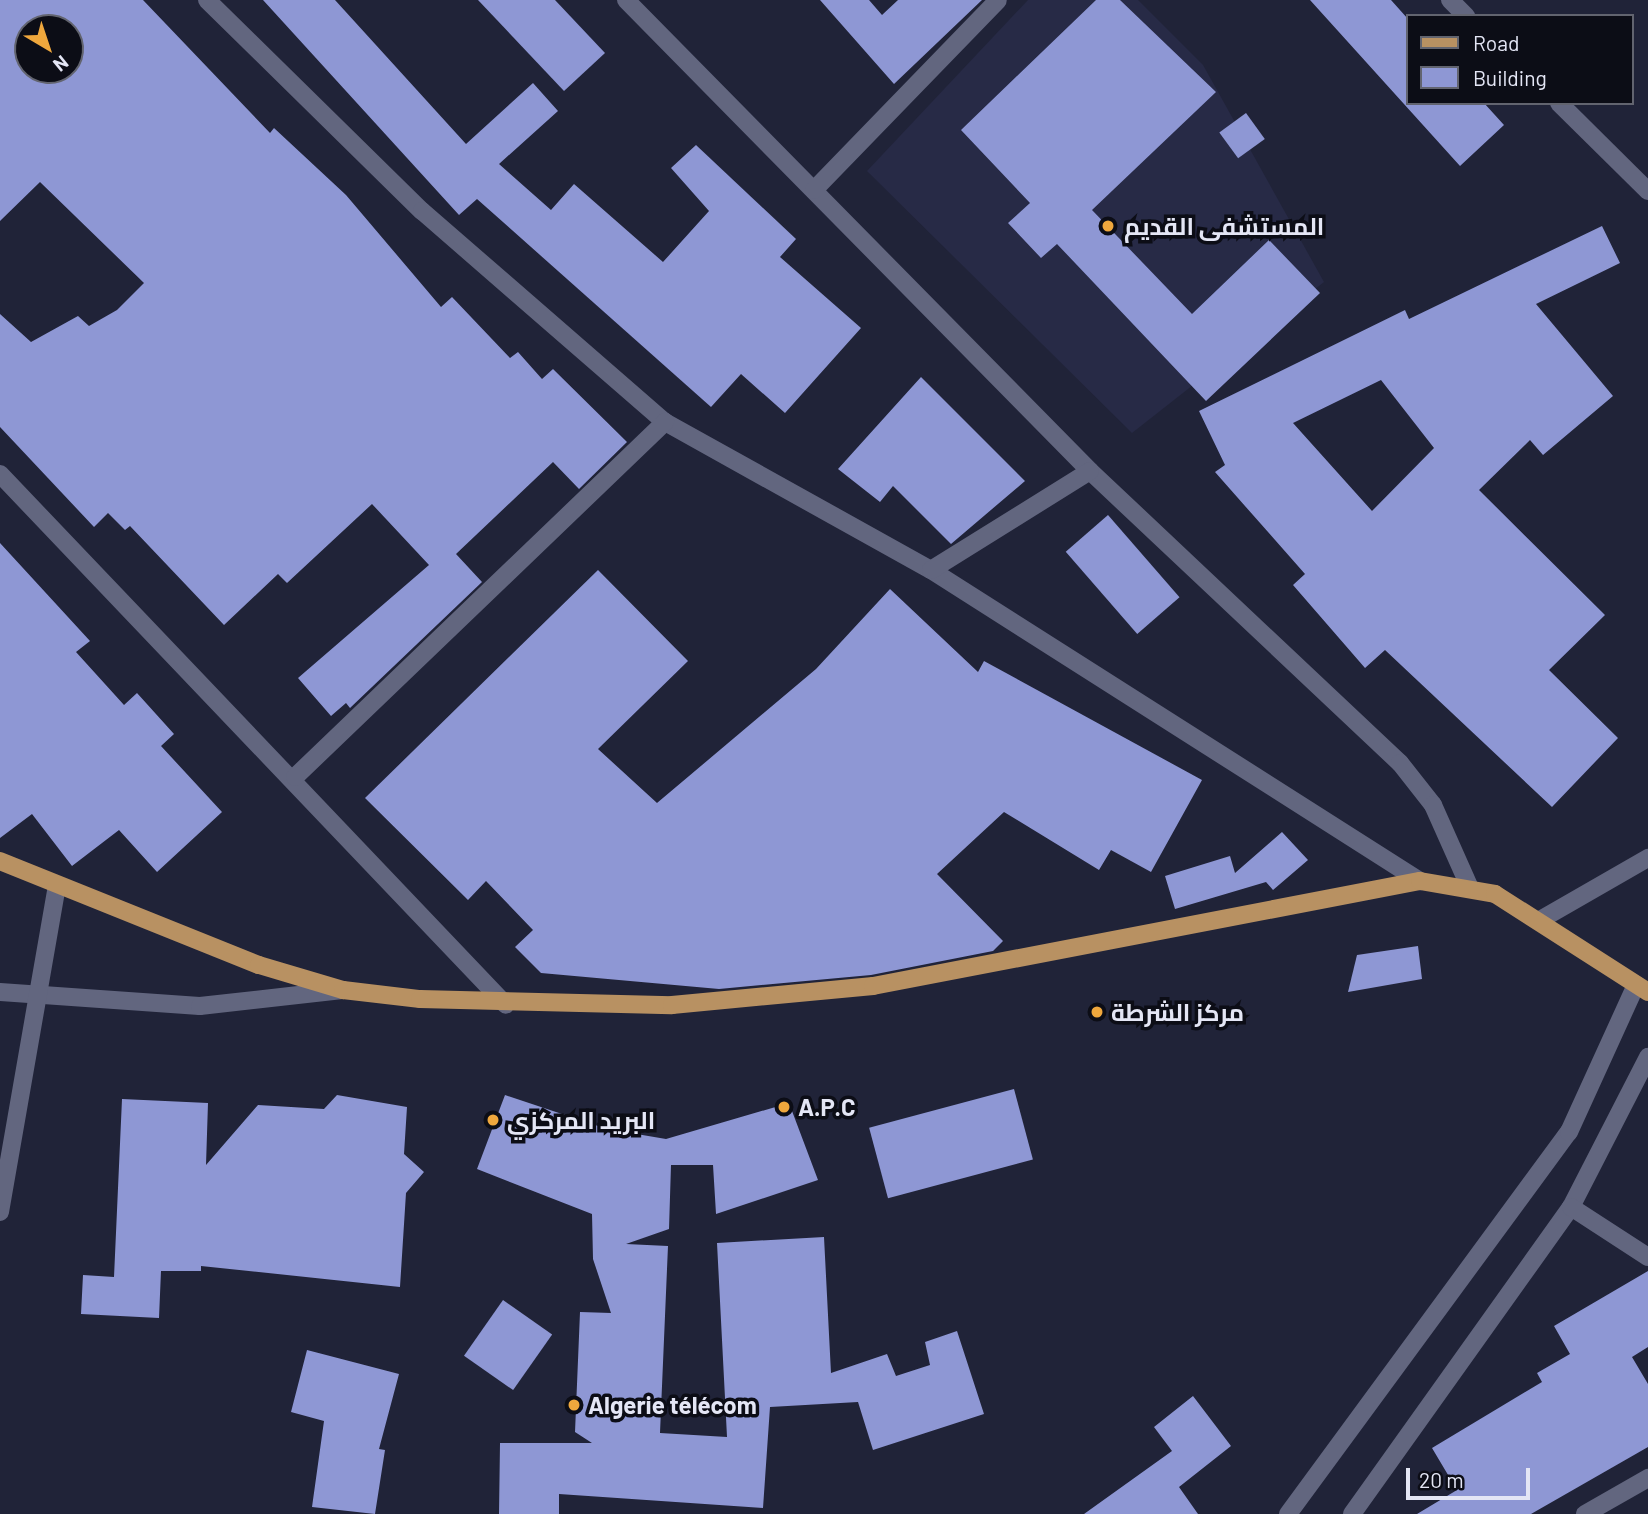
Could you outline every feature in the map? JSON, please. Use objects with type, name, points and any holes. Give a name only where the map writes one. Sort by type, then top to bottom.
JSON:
[{"type":"main road","points":[[0,861],[259,965],[343,990],[506,1005],[672,1005],[873,986],[1420,881],[1495,894],[1540,920],[1642,988]]},
{"type":"street","points":[[208,0],[422,211],[665,422],[931,570],[1420,881]]},
{"type":"street","points":[[626,0],[1090,471],[1400,763],[1433,805],[1470,888]]},
{"type":"street","points":[[814,190],[998,0]]},
{"type":"street","points":[[1450,0],[1464,14]]},
{"type":"street","points":[[1561,105],[1648,191]]},
{"type":"street","points":[[295,777],[665,422]]},
{"type":"street","points":[[931,570],[1090,471]]},
{"type":"street","points":[[0,474],[295,777],[506,1005]]},
{"type":"street","points":[[1540,920],[1648,858]]},
{"type":"street","points":[[0,1212],[42,996],[57,885]]},
{"type":"street","points":[[1289,1514],[1569,1132],[1642,988]]},
{"type":"street","points":[[0,992],[200,1006],[343,990]]},
{"type":"street","points":[[1352,1514],[1571,1207],[1648,1056]]},
{"type":"street","points":[[1571,1207],[1648,1257]]},
{"type":"street","points":[[1585,1514],[1648,1478]]},
{"type":"shaded area","name":"المستشفى القديم","points":[[1028,0],[1138,0],[1203,65],[1324,282],[1132,433],[867,171]]},
{"type":"building","points":[[0,0],[143,0],[270,133],[274,128],[346,195],[441,307],[452,297],[510,358],[518,352],[542,379],[553,369],[627,442],[579,489],[553,462],[456,554],[482,582],[350,708],[346,703],[331,716],[298,678],[429,565],[372,504],[287,583],[278,574],[224,625],[130,526],[125,530],[108,513],[94,527],[0,427],[0,314],[31,342],[78,316],[89,326],[117,310],[144,283],[40,182],[0,221]]},
{"type":"building","points":[[263,0],[335,0],[466,144],[533,83],[558,111],[499,164],[551,210],[574,184],[663,262],[709,211],[671,168],[696,145],[796,239],[780,257],[861,328],[785,413],[741,374],[711,407],[477,199],[459,215]]},
{"type":"building","points":[[478,0],[555,0],[605,53],[564,91]]},
{"type":"building","points":[[820,0],[869,0],[882,15],[898,0],[982,0],[894,84]]},
{"type":"building","points":[[1096,0],[1120,0],[1216,92],[1092,210],[1192,314],[1269,240],[1320,293],[1206,401],[1057,244],[1041,258],[1008,223],[1030,203],[961,130]]},
{"type":"building","points":[[1310,0],[1391,0],[1406,17],[1406,105],[1486,105],[1504,125],[1460,166]]},
{"type":"building","points":[[1246,113],[1265,139],[1238,158],[1219,132]]},
{"type":"building","points":[[1602,226],[1620,263],[1536,304],[1613,396],[1543,455],[1530,440],[1479,490],[1605,615],[1549,670],[1618,738],[1552,807],[1385,650],[1365,668],[1293,585],[1305,574],[1215,472],[1225,465],[1199,411],[1405,310],[1409,319]],"holes":[[[1381,380],[1434,448],[1372,511],[1293,423]]]},
{"type":"building","points":[[921,377],[1025,481],[951,544],[893,486],[880,502],[838,469]]},
{"type":"building","points":[[1108,515],[1180,597],[1137,634],[1066,552]]},
{"type":"building","points":[[0,543],[90,641],[76,652],[124,705],[137,693],[174,734],[161,746],[222,812],[157,872],[119,830],[72,866],[32,814],[0,838]]},
{"type":"building","points":[[598,570],[688,661],[598,749],[657,803],[816,669],[890,589],[978,672],[984,661],[1202,780],[1151,872],[1111,850],[1099,870],[1004,812],[937,874],[1003,941],[993,951],[871,975],[719,989],[541,973],[515,947],[533,930],[486,881],[468,900],[365,798]]},
{"type":"building","points":[[1282,832],[1308,860],[1273,890],[1266,882],[1175,909],[1165,876],[1230,856],[1235,873]]},
{"type":"building","points":[[1418,946],[1422,979],[1348,992],[1357,955]]},
{"type":"building","points":[[1014,1089],[1033,1160],[888,1198],[869,1128]]},
{"type":"building","points":[[337,1095],[407,1107],[404,1154],[424,1172],[406,1193],[400,1287],[201,1266],[201,1271],[161,1271],[159,1318],[81,1314],[83,1275],[114,1277],[122,1099],[208,1103],[206,1165],[258,1105],[324,1109]]},
{"type":"building","points":[[505,1095],[607,1129],[666,1139],[789,1103],[818,1180],[716,1214],[713,1165],[671,1165],[669,1229],[626,1244],[668,1246],[660,1433],[727,1437],[717,1243],[824,1237],[831,1373],[887,1354],[896,1376],[930,1365],[925,1342],[957,1331],[984,1414],[873,1450],[858,1402],[770,1407],[763,1508],[559,1494],[559,1514],[499,1514],[500,1443],[592,1443],[575,1432],[580,1312],[611,1313],[593,1259],[592,1214],[477,1169]]},
{"type":"building","points":[[1648,1271],[1648,1347],[1632,1357],[1648,1384],[1648,1447],[1531,1514],[1417,1514],[1457,1490],[1432,1448],[1542,1382],[1537,1373],[1570,1354],[1554,1326]]},
{"type":"building","points":[[503,1300],[552,1334],[513,1390],[464,1356]]},
{"type":"building","points":[[307,1350],[399,1374],[379,1449],[385,1450],[375,1514],[312,1507],[324,1421],[291,1412]]},
{"type":"building","points":[[1193,1396],[1231,1446],[1179,1487],[1198,1514],[1084,1514],[1172,1451],[1154,1427]]},
{"type":"place","name":"المستشفى القديم","points":[[1108,226]]},
{"type":"place","name":"مركز الشرطة","points":[[1097,1012]]},
{"type":"place","name":"A.P.C","points":[[784,1107]]},
{"type":"place","name":"البريد المركزي","points":[[493,1120]]},
{"type":"place","name":"Algerie télécom","points":[[574,1405]]}]
